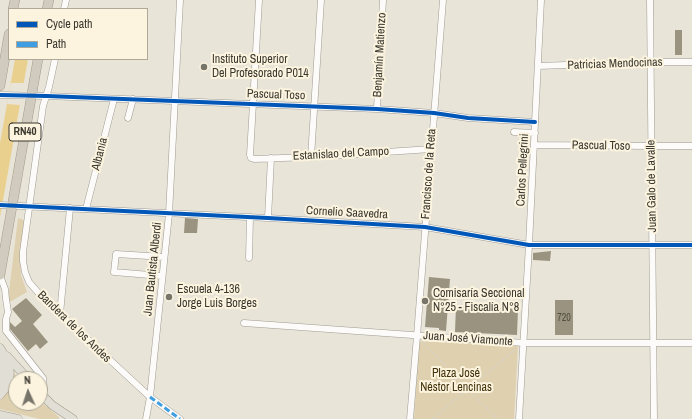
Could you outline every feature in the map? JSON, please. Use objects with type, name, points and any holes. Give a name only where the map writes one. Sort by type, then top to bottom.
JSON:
[{"type":"highway","points":[[0,86],[8,40]]},
{"type":"highway","name":"RN40","points":[[0,276],[38,60]]},
{"type":"main road","points":[[0,348],[21,371]]},
{"type":"main road","points":[[0,348],[4,373],[0,385]]},
{"type":"main road","points":[[0,348],[8,362],[10,374],[7,387],[0,395]]},
{"type":"main road","points":[[48,401],[62,416],[73,419]]},
{"type":"main road","points":[[0,415],[18,419]]},
{"type":"street","name":"Juan Bautista Alberdi","points":[[146,419],[150,397],[169,214],[180,0]]},
{"type":"street","points":[[252,104],[259,0]]},
{"type":"street","points":[[311,157],[321,0]]},
{"type":"street","name":"Benjamín Matienzo","points":[[377,109],[383,0]]},
{"type":"street","name":"Francisco de la Reta","points":[[410,419],[418,336],[443,0]]},
{"type":"street","name":"Carlos Pellegrini","points":[[519,419],[541,0]]},
{"type":"street","name":"Juan Galo de Lavalle","points":[[650,0],[654,419]]},
{"type":"street","name":"Bandera de los Andes","points":[[55,60],[47,96],[43,106],[23,252],[25,272],[29,282],[60,314],[150,397],[180,419]]},
{"type":"street","name":"Patricias Mendocinas","points":[[538,66],[692,62]]},
{"type":"street","name":"Pascual Toso","points":[[0,95],[377,109],[434,113],[468,118],[535,122]]},
{"type":"street","name":"Albania","points":[[86,209],[114,99]]},
{"type":"street","points":[[128,118],[133,99]]},
{"type":"street","name":"Estanislao del Campo","points":[[252,104],[250,155],[251,158],[254,159],[311,157],[431,149]]},
{"type":"street","points":[[514,132],[534,133]]},
{"type":"street","name":"Pascual Toso","points":[[534,145],[692,146]]},
{"type":"street","points":[[268,218],[271,158]]},
{"type":"street","name":"Cornelio Saavedra","points":[[1,205],[425,227],[529,245],[692,245]]},
{"type":"street","points":[[60,314],[70,208]]},
{"type":"street","points":[[249,258],[250,217]]},
{"type":"street","points":[[162,276],[114,272],[116,254],[164,257]]},
{"type":"street","points":[[0,276],[5,289],[8,312],[6,318],[6,332],[37,371]]},
{"type":"street","name":"Juan José Viamonte","points":[[244,323],[524,343],[692,343]]},
{"type":"path","points":[[418,336],[468,390],[498,419]]},
{"type":"path","points":[[432,419],[524,343]]},
{"type":"green space","points":[[18,218],[24,220],[20,258],[21,275],[27,292],[8,303],[8,300]]},
{"type":"green space","name":"Plaza José Néstor Lencinas","points":[[419,341],[518,346],[514,419],[414,419]]},
{"type":"green space","points":[[8,385],[8,411],[48,411],[48,408],[59,417],[59,419],[39,419],[0,409],[0,400],[3,398]]},
{"type":"shaded area","points":[[15,60],[28,60],[0,217],[0,143]]},
{"type":"pier","points":[[11,83],[24,83],[20,105],[7,104]]},
{"type":"building","points":[[675,30],[682,30],[682,55],[675,55]]},
{"type":"building","points":[[185,218],[198,219],[197,233],[184,233]]},
{"type":"building","points":[[551,251],[550,261],[533,260],[533,253]]},
{"type":"building","points":[[429,277],[450,279],[446,331],[439,330],[439,328],[425,327]]},
{"type":"building","points":[[26,298],[42,315],[33,324],[48,342],[40,349],[36,344],[28,351],[10,329],[10,322],[15,327],[22,321],[12,309]]},
{"type":"building","points":[[555,300],[573,300],[573,335],[555,335]]},
{"type":"building","points":[[456,306],[518,309],[517,335],[455,332]]},
{"type":"marked path","points":[[150,397],[180,419]]},
{"type":"cycle path","points":[[0,95],[377,109],[434,113],[468,118],[535,122]]},
{"type":"cycle path","points":[[0,205],[425,227],[529,245],[692,245]]},
{"type":"place","name":"Instituto Superior Del Profesorado P014","points":[[204,67]]},
{"type":"place","name":"Escuela 4-136 Jorge Luis Borges","points":[[169,297]]},
{"type":"place","name":"Comisaría Seccional N°25 - Fiscalía N°8","points":[[425,301]]}]
